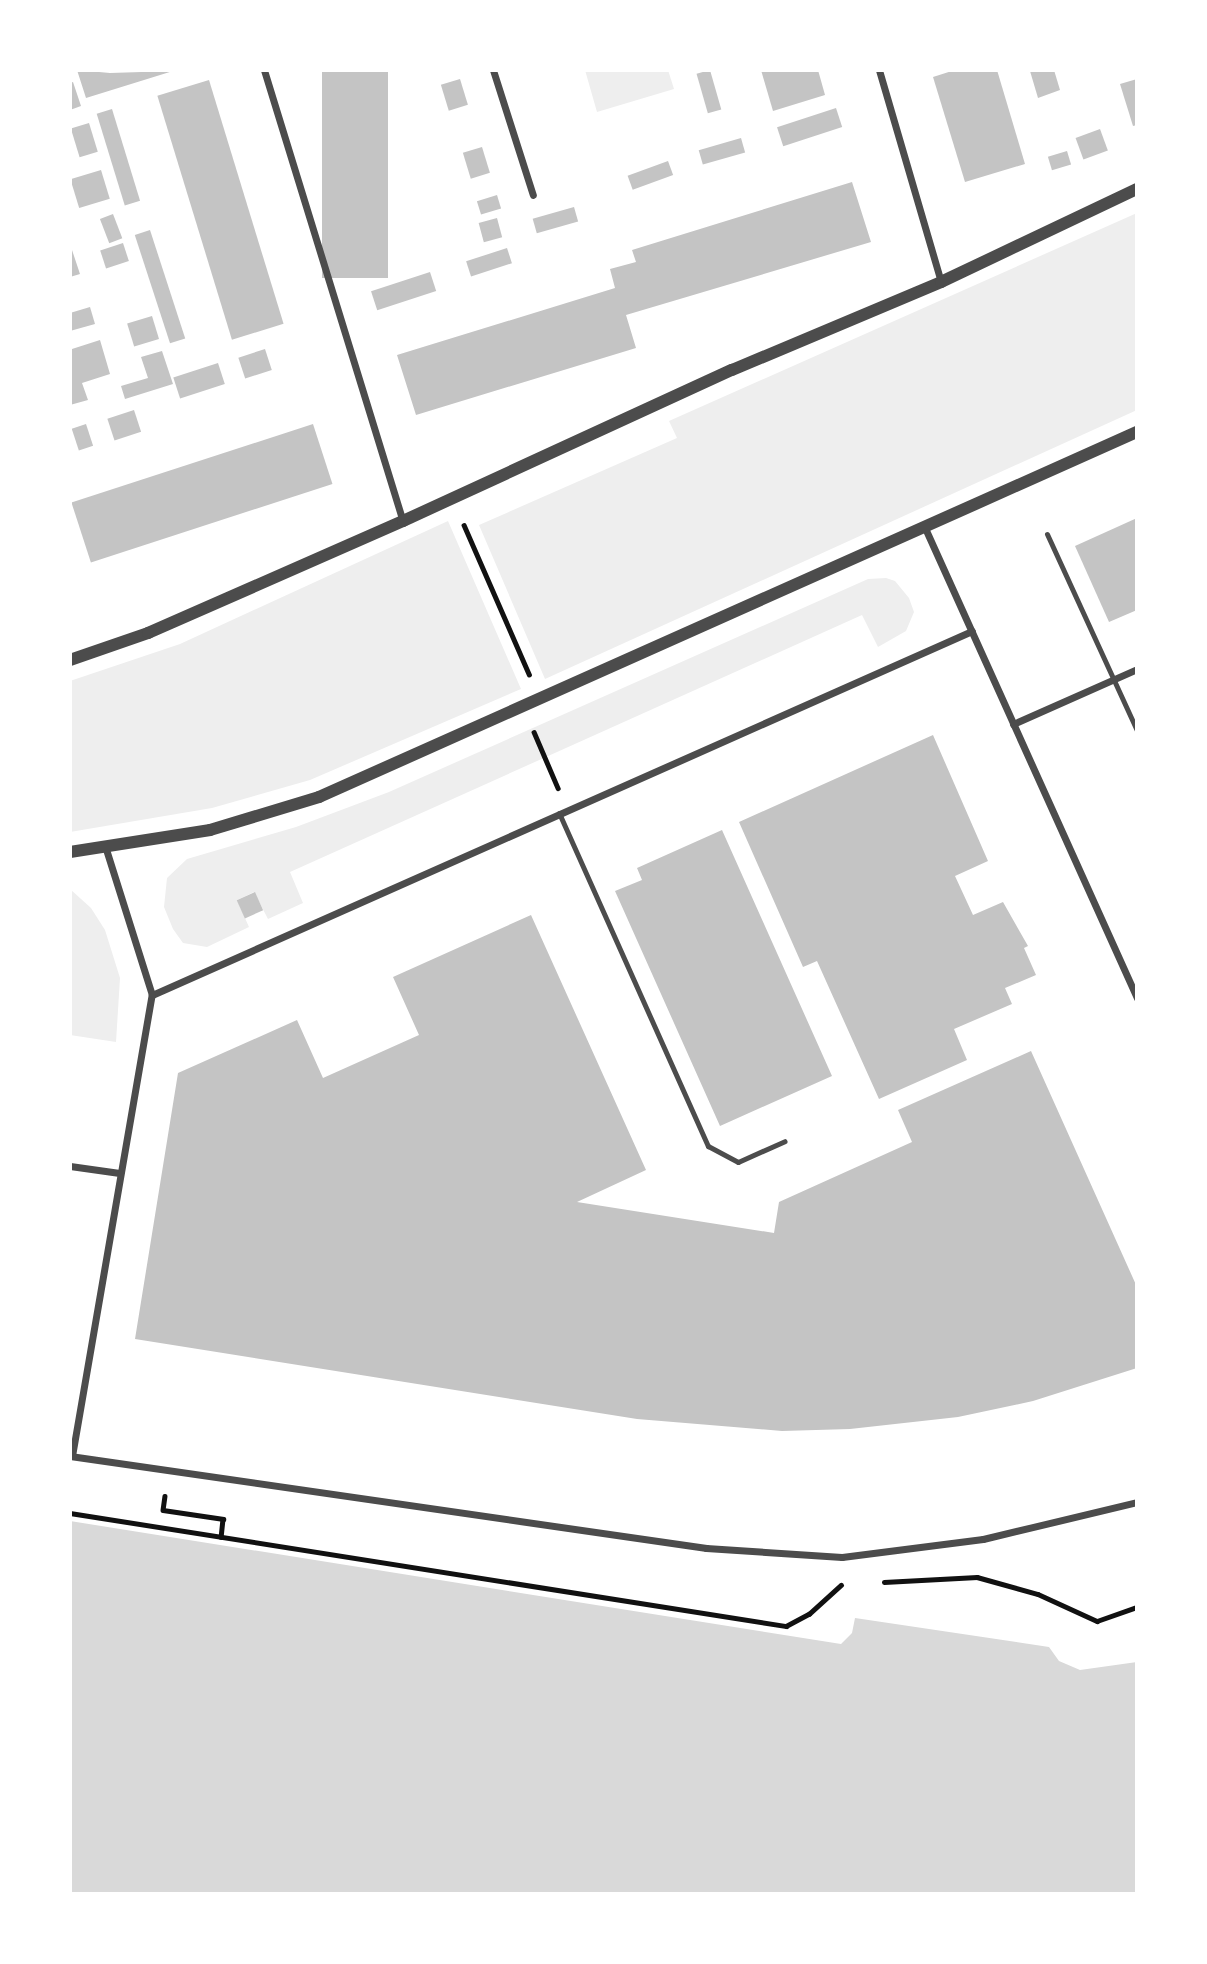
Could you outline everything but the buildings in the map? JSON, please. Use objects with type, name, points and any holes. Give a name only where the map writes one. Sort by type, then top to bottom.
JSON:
[{"type":"street","points":[[264,70],[403,521]]},
{"type":"street","points":[[493,70],[533,195]]},
{"type":"street","points":[[879,70],[941,282]]},
{"type":"street","points":[[70,660],[148,633],[403,521],[732,370],[941,282],[1137,188]]},
{"type":"street","points":[[70,852],[106,849],[210,830],[320,797],[1137,432]]},
{"type":"street","points":[[925,528],[1137,997]]},
{"type":"street","points":[[152,995],[972,631]]},
{"type":"street","points":[[1013,724],[1137,669]]},
{"type":"street","points":[[106,849],[152,995],[71,1456],[706,1548],[842,1557],[983,1539],[1137,1502]]},
{"type":"street","points":[[70,1166],[120,1173]]},
{"type":"lane","points":[[1047,534],[1137,731]]},
{"type":"lane","points":[[559,813],[708,1146],[738,1162],[785,1141]]},
{"type":"path","points":[[463,524],[540,701],[534,734],[568,809]]},
{"type":"path","points":[[169,1471],[163,1510],[223,1519],[221,1536]]},
{"type":"path","points":[[70,1513],[786,1626],[809,1614],[842,1584],[855,1583]]},
{"type":"path","points":[[869,1583],[977,1577],[1038,1594],[1097,1621],[1137,1607]]},
{"type":"shaded area","points":[[585,70],[668,70],[674,89],[597,112]]},
{"type":"shaded area","points":[[1137,213],[1137,410],[545,679],[479,525],[677,438],[669,421]]},
{"type":"shaded area","points":[[448,521],[521,689],[310,780],[212,808],[70,832],[70,681],[180,644]]},
{"type":"shaded area","points":[[886,578],[895,581],[909,598],[914,612],[906,631],[878,647],[862,615],[290,872],[303,903],[268,919],[254,892],[237,900],[249,927],[207,947],[183,943],[173,929],[164,907],[167,878],[187,859],[296,827],[389,792],[868,579]]},
{"type":"shaded area","points":[[70,889],[91,908],[105,930],[120,978],[116,1042],[70,1035]]},
{"type":"shaded area","points":[[70,1521],[841,1644],[852,1633],[855,1618],[1049,1647],[1059,1661],[1080,1670],[1137,1662],[1137,1894],[70,1894]]}]
